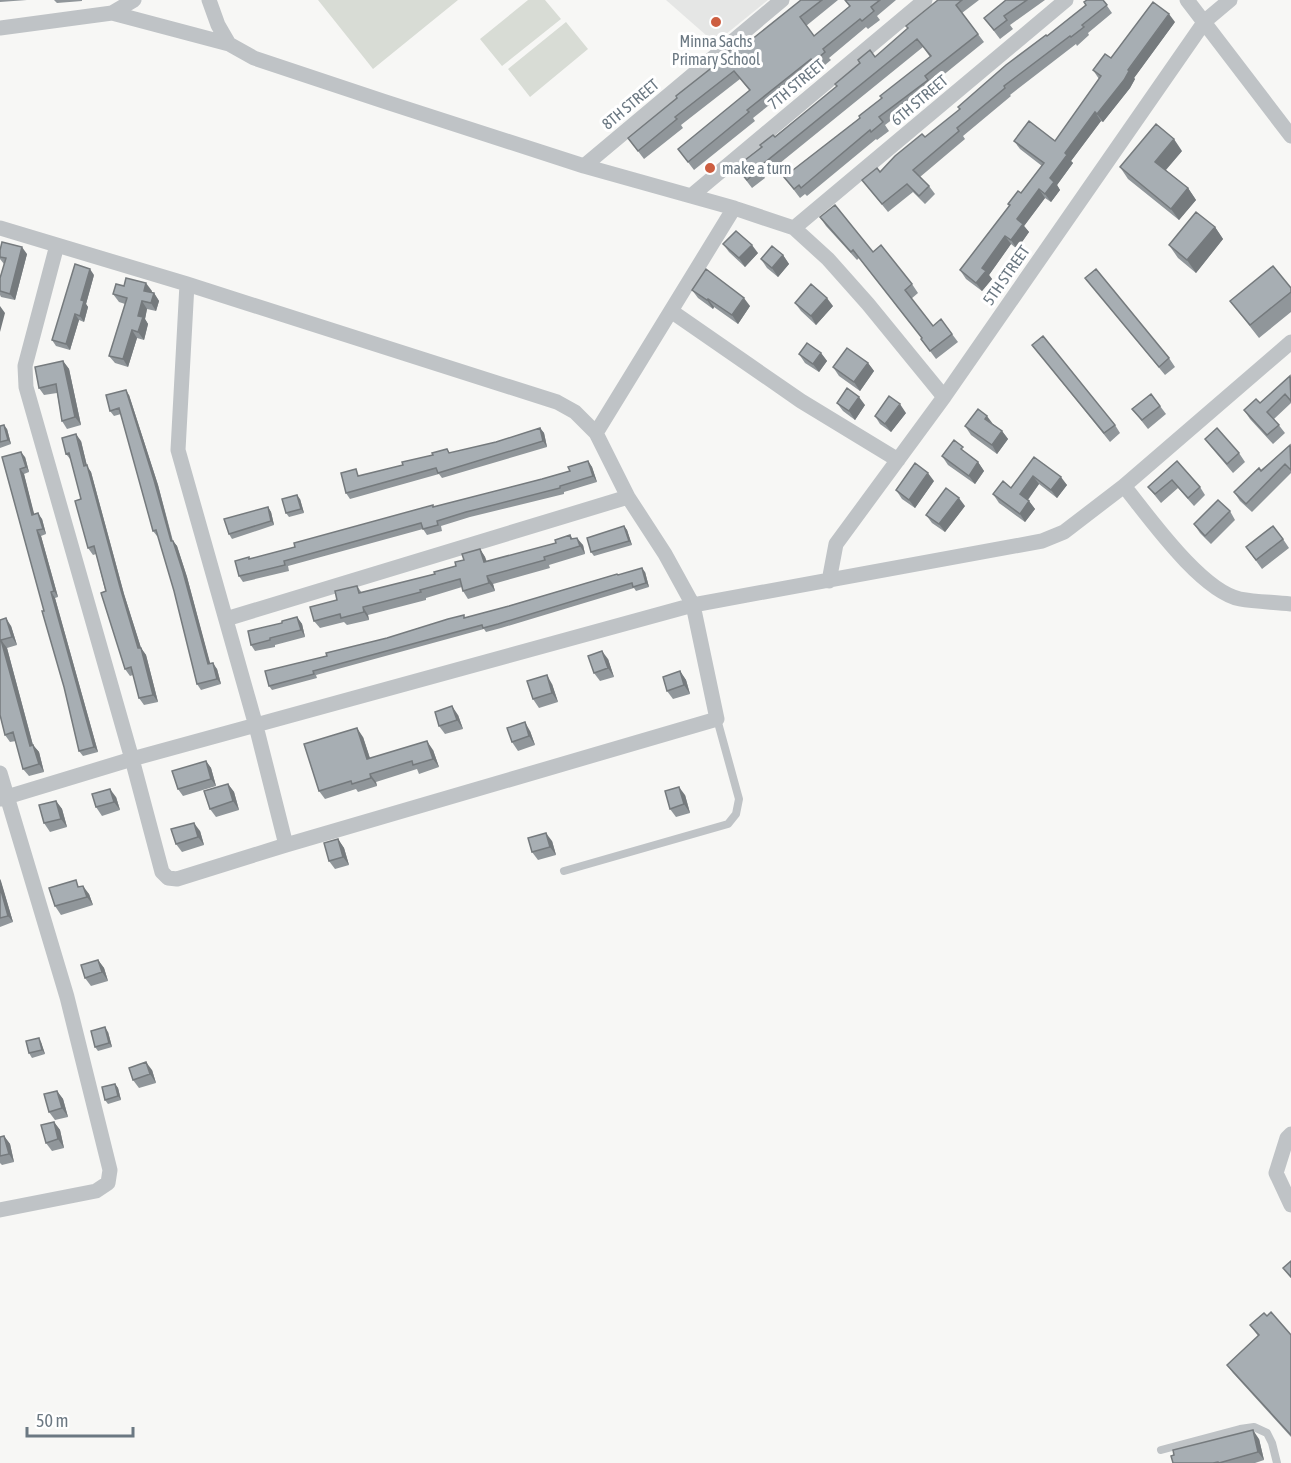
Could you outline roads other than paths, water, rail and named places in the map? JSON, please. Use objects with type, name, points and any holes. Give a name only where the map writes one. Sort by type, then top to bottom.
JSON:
[{"type":"street","points":[[112,14],[134,0]]},
{"type":"street","points":[[209,0],[218,25],[229,44]]},
{"type":"street","name":"8TH STREET","points":[[584,166],[782,0]]},
{"type":"street","name":"7TH STREET","points":[[691,196],[925,0]]},
{"type":"street","name":"6TH STREET","points":[[794,228],[1066,0]]},
{"type":"street","points":[[1187,0],[1291,136]]},
{"type":"street","name":"5TH STREET","points":[[829,581],[836,544],[944,397],[1205,21],[1230,0]]},
{"type":"street","points":[[0,28],[112,14],[229,44],[254,58],[584,166],[734,208],[794,228],[828,259],[868,304],[944,397]]},
{"type":"street","points":[[596,433],[734,208]]},
{"type":"street","points":[[0,228],[57,245],[187,284],[557,402],[575,412],[596,433],[628,497],[665,554],[693,605],[717,719],[177,879],[168,878],[162,872],[24,376],[57,245]]},
{"type":"street","points":[[187,284],[178,450],[256,726],[286,845]]},
{"type":"street","points":[[671,311],[801,401],[898,460]]},
{"type":"street","points":[[4,798],[132,759],[693,605],[1042,541],[1064,532],[1124,486],[1291,342]]},
{"type":"street","points":[[1124,486],[1193,568],[1218,588],[1238,599],[1291,604]]},
{"type":"street","points":[[226,620],[628,497]]},
{"type":"street","points":[[0,773],[4,798],[66,997],[110,1170],[108,1183],[96,1191],[0,1210]]},
{"type":"street","points":[[1291,1134],[1287,1138],[1276,1173],[1291,1205]]},
{"type":"lane","points":[[564,871],[728,824],[736,814],[739,799],[717,719]]},
{"type":"lane","points":[[1161,1450],[1254,1427],[1267,1433],[1277,1463]]},
{"type":"place","name":"Minna Sachs Primary School","points":[[716,22]]},
{"type":"place","name":"make a turn","points":[[710,168]]}]
